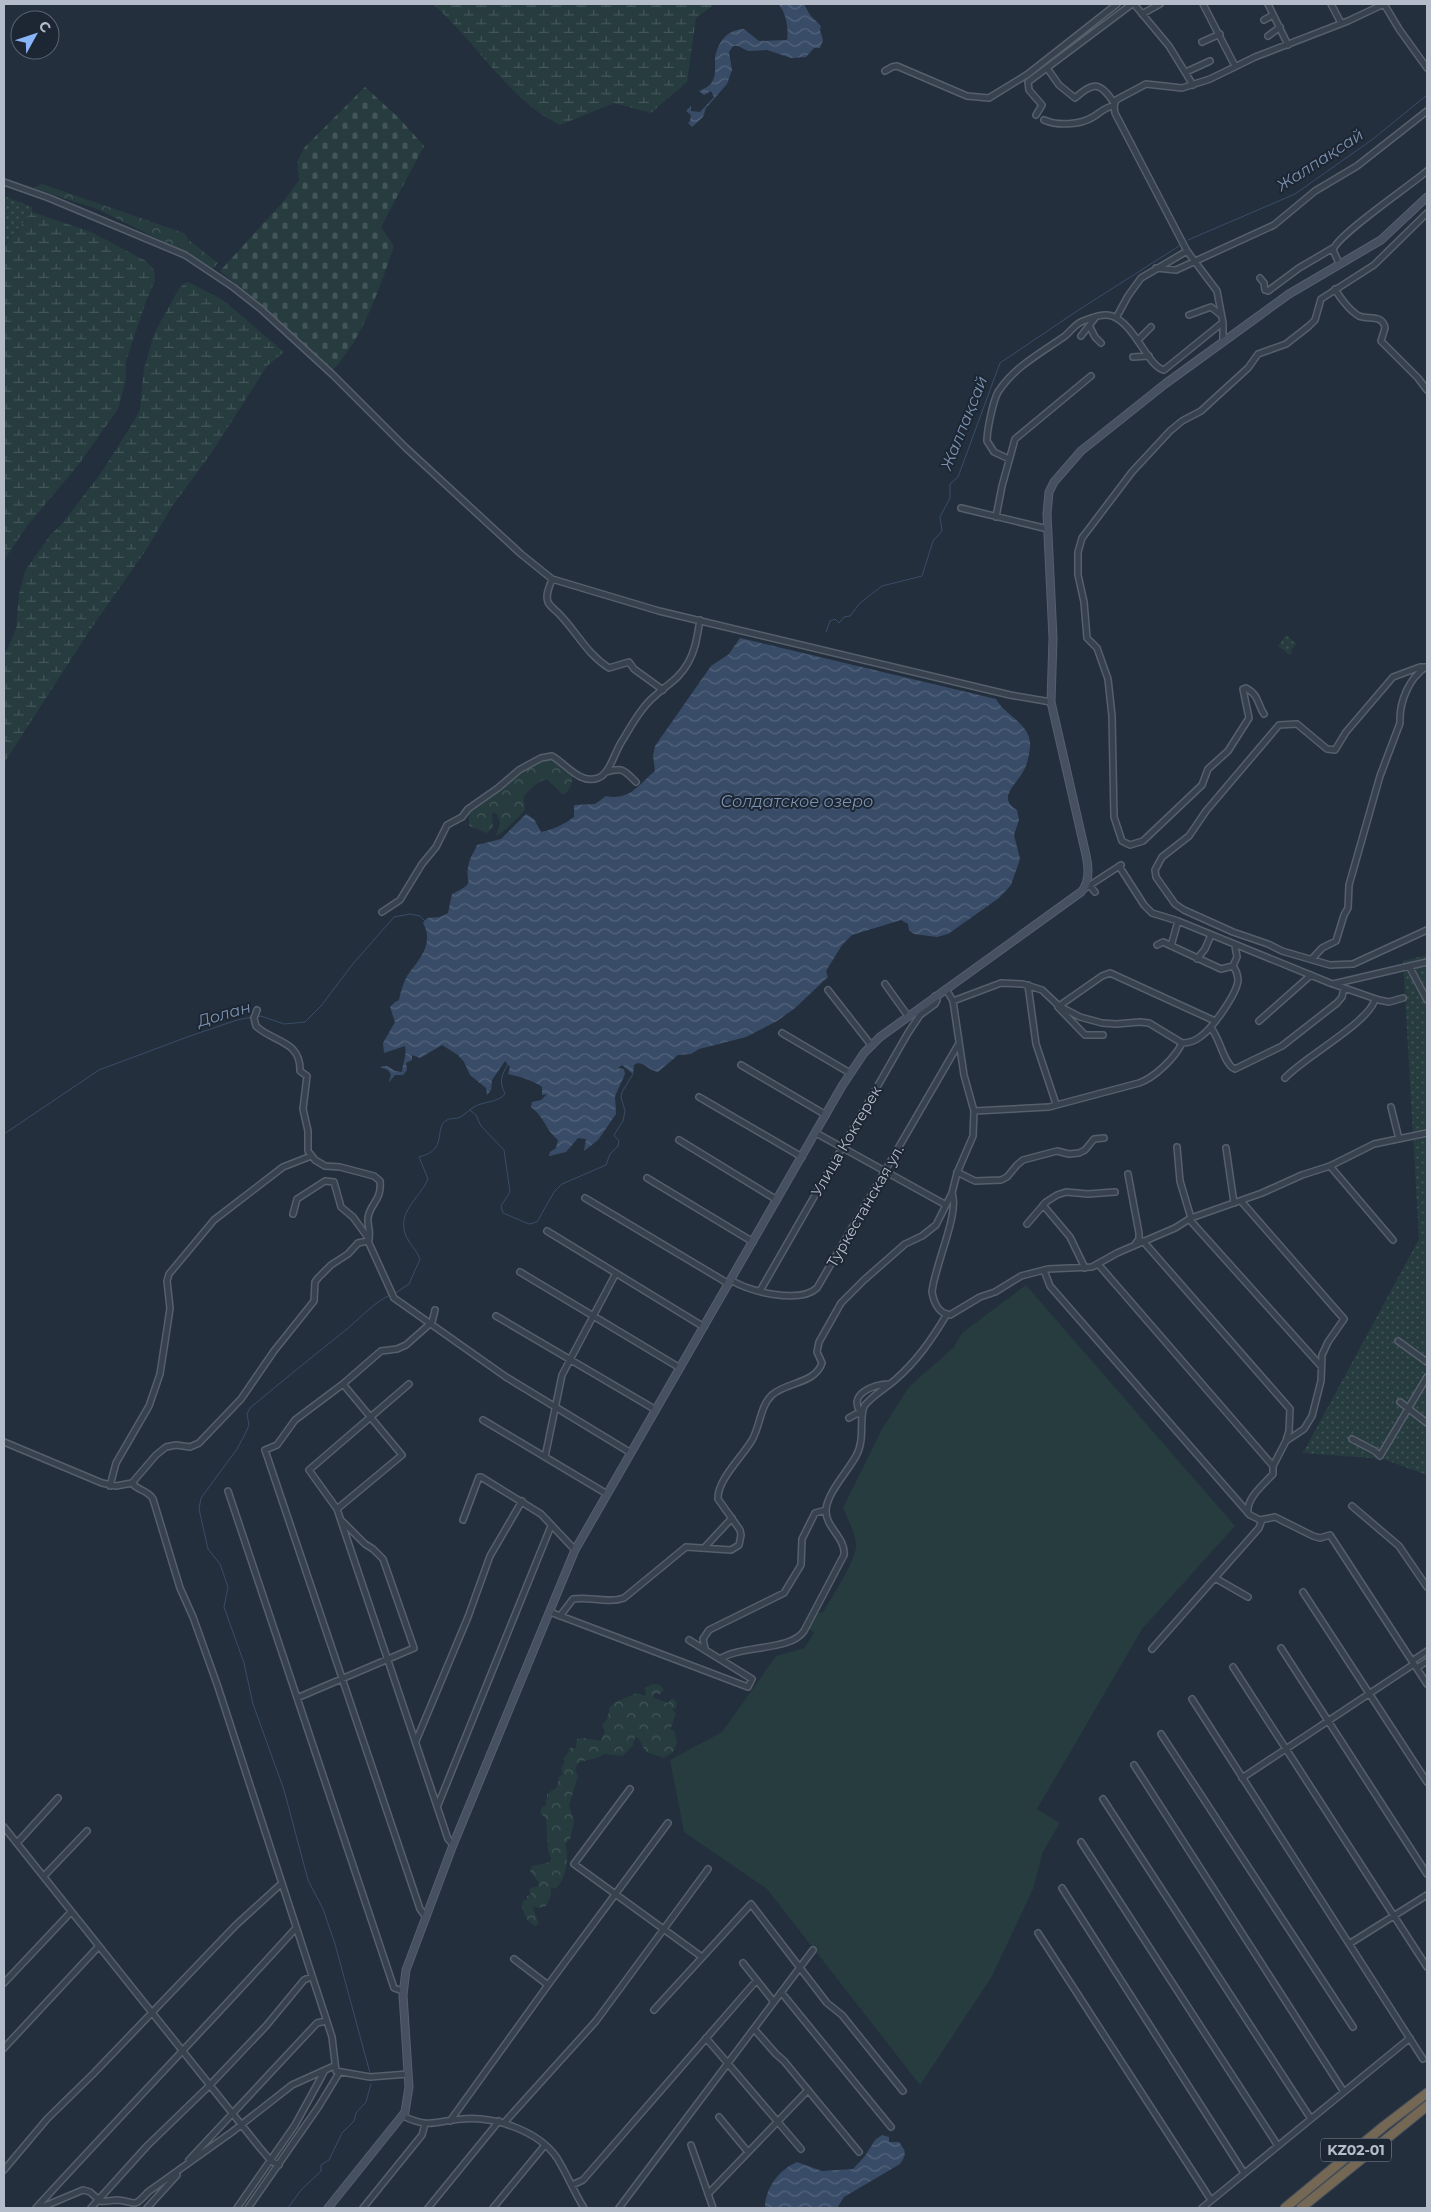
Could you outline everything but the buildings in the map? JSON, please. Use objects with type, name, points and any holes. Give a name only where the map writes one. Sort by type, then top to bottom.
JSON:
[{"type":"highway","name":"KZ02-01","points":[[1286,2208],[1384,2126],[1427,2093]]},
{"type":"highway","name":"KZ02-01","points":[[1301,2208],[1427,2106]]},
{"type":"main road","points":[[328,2208],[403,2116],[408,2097],[403,1991],[406,1970],[453,1845],[575,1550],[607,1494],[850,1073],[870,1045],[1087,887],[1086,855],[1051,702],[1052,630],[1048,529],[1049,492],[1059,474],[1074,458],[1114,424],[1223,340],[1289,294],[1339,263],[1382,240],[1427,197]]},
{"type":"street","points":[[885,71],[892,66],[897,66],[967,96],[989,98],[1028,74],[1116,4],[1126,8]]},
{"type":"street","points":[[1036,115],[1042,105],[1029,90],[1027,84],[1133,4],[1176,55],[1193,85]]},
{"type":"street","points":[[1142,14],[1160,4]]},
{"type":"street","points":[[1204,4],[1235,66]]},
{"type":"street","points":[[1268,4],[1288,45]]},
{"type":"street","points":[[1331,4],[1341,23]]},
{"type":"street","points":[[1044,120],[1081,122],[1094,117],[1124,95],[1149,84],[1177,88],[1193,85],[1384,4],[1427,68]]},
{"type":"street","points":[[1264,20],[1273,14]]},
{"type":"street","points":[[1268,36],[1280,27]]},
{"type":"street","points":[[1202,42],[1220,34]]},
{"type":"street","points":[[1168,58],[1176,55]]},
{"type":"street","points":[[1186,72],[1210,61]]},
{"type":"street","points":[[1047,68],[1059,85],[1074,98],[1095,86],[1103,88],[1114,104],[1115,113],[1187,251],[1217,291],[1223,322],[1223,340]]},
{"type":"street","points":[[1156,268],[1173,271],[1274,225],[1316,191],[1357,166],[1427,111]]},
{"type":"street","points":[[1260,278],[1264,283],[1265,290],[1268,291],[1299,268],[1333,248],[1348,232],[1427,172]]},
{"type":"street","points":[[4,182],[49,198],[186,255],[233,287],[261,309],[514,548],[552,579],[660,611],[1010,696],[1051,702]]},
{"type":"street","points":[[1264,714],[1260,702],[1252,692],[1246,688],[1243,689],[1249,718],[1228,751],[1208,769],[1202,785],[1143,840],[1130,845],[1122,842],[1114,817],[1112,716],[1108,679],[1097,648],[1087,638],[1084,602],[1078,575],[1078,552],[1085,533],[1132,472],[1170,431],[1182,420],[1201,411],[1248,368],[1258,354],[1286,344],[1309,326],[1314,320],[1321,298],[1358,277],[1374,265],[1427,212]]},
{"type":"street","points":[[1333,248],[1339,263]]},
{"type":"street","points":[[1116,318],[1136,284],[1146,274],[1187,251]]},
{"type":"street","points":[[1335,289],[1339,298],[1359,316],[1376,318],[1382,322],[1385,328],[1382,343],[1391,349],[1427,390]]},
{"type":"street","points":[[1189,315],[1211,308],[1221,315]]},
{"type":"street","points":[[1009,459],[994,452],[987,440],[994,403],[999,392],[1024,362],[1066,335],[1077,324],[1105,314],[1116,318],[1127,326],[1161,370],[1166,369],[1223,322]]},
{"type":"street","points":[[1081,336],[1090,327],[1095,318]]},
{"type":"street","points":[[1138,340],[1151,326]]},
{"type":"street","points":[[1090,327],[1095,337],[1101,343]]},
{"type":"street","points":[[1133,357],[1149,356]]},
{"type":"street","points":[[996,517],[1009,459],[1017,437],[1091,376]]},
{"type":"street","points":[[961,508],[1048,529]]},
{"type":"street","points":[[552,579],[547,594],[548,604],[560,614],[584,646],[609,668],[629,662],[634,669],[663,690]]},
{"type":"street","points":[[606,772],[621,742],[643,710],[655,695],[681,674],[689,662],[696,647],[700,620]]},
{"type":"street","points":[[1427,667],[1420,667],[1393,676],[1346,732],[1335,750],[1327,749],[1297,724],[1279,724],[1206,810],[1189,836],[1162,858],[1155,870],[1156,877],[1175,904],[1184,910],[1233,932],[1268,944],[1282,952],[1330,965],[1353,964],[1427,930]]},
{"type":"street","points":[[1312,959],[1322,948],[1336,941],[1348,908],[1349,885],[1377,785],[1400,723],[1399,716],[1410,683],[1415,676],[1427,667]]},
{"type":"street","points":[[382,912],[400,900],[422,864],[436,847],[447,824],[462,817],[468,809],[498,788],[519,770],[541,758],[552,756],[587,780],[598,778],[606,772],[617,769],[624,770],[636,782]]},
{"type":"street","points":[[1095,892],[1087,887],[1120,865],[1149,911],[1375,999],[1389,1002],[1403,998]]},
{"type":"street","points":[[1171,946],[1178,921]]},
{"type":"street","points":[[1197,959],[1206,949],[1211,935]]},
{"type":"street","points":[[1156,945],[1163,942],[1222,969],[1233,966]]},
{"type":"street","points":[[974,1111],[1042,1108],[1145,1081],[1168,1061],[1182,1043],[1199,1038],[1215,1021],[1236,986],[1237,976],[1233,966],[1237,957],[1235,946]]},
{"type":"street","points":[[1333,984],[1427,962]]},
{"type":"street","points":[[1409,966],[1427,1000]]},
{"type":"street","points":[[1057,1005],[1102,976],[1110,973],[1215,1021]]},
{"type":"street","points":[[1259,1021],[1311,975]]},
{"type":"street","points":[[954,1001],[1001,983],[1028,985],[1042,990],[1085,1036],[1103,1035]]},
{"type":"street","points":[[885,984],[908,1016]]},
{"type":"street","points":[[1028,985],[1036,1044],[1056,1104]]},
{"type":"street","points":[[1210,1028],[1230,1066],[1235,1069],[1282,1046],[1337,1003],[1342,997],[1344,988]]},
{"type":"street","points":[[560,1616],[573,1600],[582,1598],[618,1600],[624,1598],[684,1548],[693,1546],[731,1550],[739,1545],[741,1535],[732,1518],[718,1499],[718,1491],[734,1464],[752,1440],[770,1397],[780,1390],[809,1378],[819,1369],[822,1363],[817,1352],[818,1342],[841,1303],[905,1244],[933,1228],[952,1192],[957,1172],[973,1136],[974,1111],[958,1045],[954,1001],[946,989]]},
{"type":"street","points":[[828,990],[870,1045]]},
{"type":"street","name":"Улица Коктерек","points":[[760,1291],[908,1033],[920,1015],[935,1004],[937,1000],[935,996]]},
{"type":"street","points":[[1285,1078],[1368,1012],[1373,1006],[1375,999]]},
{"type":"street","points":[[1057,1005],[1095,1022],[1116,1024],[1150,1023],[1182,1043]]},
{"type":"street","points":[[257,1010],[254,1018],[256,1026],[288,1045],[300,1062],[300,1071],[307,1076],[303,1108],[307,1125],[308,1151],[311,1156],[325,1166],[374,1176],[380,1181],[381,1192],[368,1217],[369,1240]]},
{"type":"street","points":[[782,1033],[850,1073]]},
{"type":"street","name":"Туркестанская ул.","points":[[585,1198],[730,1282],[760,1291],[796,1297],[814,1291],[958,1045]]},
{"type":"street","points":[[741,1065],[826,1115]]},
{"type":"street","points":[[700,1097],[802,1157]]},
{"type":"street","points":[[1391,1107],[1399,1139]]},
{"type":"street","points":[[816,1133],[946,1205]]},
{"type":"street","points":[[952,1192],[954,1198],[951,1215],[932,1292],[936,1306],[943,1313],[947,1314],[952,1314],[1021,1276],[1044,1270],[1084,1268],[1098,1264],[1190,1219],[1330,1166],[1374,1144],[1427,1133]]},
{"type":"street","points":[[957,1172],[975,1181],[1001,1180],[1008,1177],[1016,1165],[1023,1160],[1057,1151],[1069,1154],[1079,1153],[1085,1150],[1094,1139],[1104,1138]]},
{"type":"street","points":[[679,1140],[777,1200]]},
{"type":"street","points":[[1177,1147],[1180,1181],[1190,1219],[1320,1365]]},
{"type":"street","points":[[1226,1148],[1234,1203]]},
{"type":"street","points":[[110,1486],[116,1463],[149,1406],[160,1374],[170,1308],[167,1281],[169,1274],[214,1220],[283,1166],[311,1156]]},
{"type":"street","points":[[1330,1166],[1394,1240]]},
{"type":"street","points":[[1128,1174],[1139,1236],[1134,1246]]},
{"type":"street","points":[[647,1178],[753,1242]]},
{"type":"street","points":[[293,1214],[297,1199],[325,1181],[334,1182],[341,1207],[353,1217],[369,1240],[392,1295],[506,1377],[631,1453]]},
{"type":"street","points":[[1027,1224],[1051,1197],[1066,1192],[1088,1194],[1115,1192]]},
{"type":"street","points":[[1241,1201],[1344,1319],[1325,1348],[1320,1365],[1320,1381],[1312,1416],[1304,1429],[1286,1441]]},
{"type":"street","points":[[1044,1205],[1070,1237],[1084,1268]]},
{"type":"street","points":[[547,1231],[704,1327]]},
{"type":"street","points":[[4,1442],[110,1486],[132,1483],[156,1455],[166,1447],[176,1445],[186,1448],[194,1446],[226,1416],[241,1399],[274,1351],[314,1301],[315,1282],[318,1278],[358,1243],[369,1240]]},
{"type":"street","points":[[1144,1242],[1290,1410],[1289,1431],[1273,1466],[1273,1474],[1248,1505],[1249,1513]]},
{"type":"street","points":[[1098,1264],[1273,1466]]},
{"type":"street","points":[[1044,1270],[1050,1286],[1254,1518],[1262,1520],[1275,1516],[1313,1536],[1320,1538],[1330,1535],[1427,1684]]},
{"type":"street","points":[[520,1272],[680,1368]]},
{"type":"street","points":[[545,1457],[562,1375],[616,1273]]},
{"type":"street","points":[[426,1917],[420,1909],[265,1450],[277,1445],[295,1420],[343,1384],[381,1351],[397,1349],[406,1345],[430,1324],[435,1310]]},
{"type":"street","points":[[720,1659],[739,1651],[787,1641],[802,1635],[844,1555],[844,1546],[827,1518],[826,1510],[832,1494],[859,1450],[863,1433],[862,1414],[867,1402],[890,1384],[924,1351],[947,1314]]},
{"type":"street","points":[[496,1316],[656,1410]]},
{"type":"street","points":[[1398,1341],[1427,1362]]},
{"type":"street","points":[[1352,1439],[1376,1451],[1380,1456],[1427,1377]]},
{"type":"street","points":[[338,1509],[402,1455],[343,1384]]},
{"type":"street","points":[[409,1384],[309,1470],[338,1509],[448,1839],[453,1845]]},
{"type":"street","points":[[862,1414],[857,1407],[860,1393],[890,1384]]},
{"type":"street","points":[[1400,1402],[1427,1423]]},
{"type":"street","points":[[849,1418],[856,1414],[862,1414]]},
{"type":"street","points":[[483,1420],[607,1494]]},
{"type":"street","points":[[463,1520],[480,1477],[541,1514],[575,1550]]},
{"type":"street","points":[[132,1483],[137,1488],[148,1492],[153,1499],[180,1588],[208,1660],[332,2037],[336,2071],[370,2077],[408,2074]]},
{"type":"street","points":[[228,1491],[394,1988],[403,1991]]},
{"type":"street","points":[[416,1742],[468,1617],[490,1556],[522,1501]]},
{"type":"street","points":[[1352,1506],[1399,1546],[1427,1587]]},
{"type":"street","points":[[705,1649],[703,1639],[709,1630],[784,1593],[801,1565],[803,1559],[801,1544],[809,1522],[815,1513],[826,1510]]},
{"type":"street","points":[[706,1547],[732,1518]]},
{"type":"street","points":[[297,1698],[414,1648],[383,1559],[341,1520]]},
{"type":"street","points":[[1152,1649],[1259,1528],[1262,1520]]},
{"type":"street","points":[[437,1806],[551,1526]]},
{"type":"street","points":[[1215,1578],[1248,1597]]},
{"type":"street","points":[[1303,1592],[1427,1782]]},
{"type":"street","points":[[550,1612],[748,1687],[752,1680],[689,1640]]},
{"type":"street","points":[[1282,1648],[1427,1874]]},
{"type":"street","points":[[1242,1778],[1415,1664],[1427,1651]]},
{"type":"street","points":[[1415,1664],[1427,1661]]},
{"type":"street","points":[[1233,1666],[1427,1967]]},
{"type":"street","points":[[1192,1699],[1423,2059]]},
{"type":"street","points":[[1161,1734],[1353,2027]]},
{"type":"street","points":[[1134,1765],[1344,2092]]},
{"type":"street","points":[[630,1789],[574,1864],[702,1957]]},
{"type":"street","points":[[17,1843],[58,1798]]},
{"type":"street","points":[[1103,1800],[1311,2119]]},
{"type":"street","points":[[450,2121],[668,1823]]},
{"type":"street","points":[[4,1826],[153,2012],[166,2032],[271,2161],[279,2165]]},
{"type":"street","points":[[44,1876],[87,1831]]},
{"type":"street","points":[[1081,1842],[1278,2146]]},
{"type":"street","points":[[428,2208],[502,2122],[596,2021],[708,1869]]},
{"type":"street","points":[[4,2170],[47,2119],[94,2073],[229,1931],[282,1883]]},
{"type":"street","points":[[1062,1888],[1244,2173]]},
{"type":"street","points":[[1349,1944],[1427,1895]]},
{"type":"street","points":[[654,2010],[751,1904],[827,2003],[842,2015],[903,2091]]},
{"type":"street","points":[[4,1983],[71,1912]]},
{"type":"street","points":[[38,2208],[243,1988],[296,1928]]},
{"type":"street","points":[[1038,1933],[1211,2200]]},
{"type":"street","points":[[4,2048],[99,1946]]},
{"type":"street","points":[[619,2208],[813,1950]]},
{"type":"street","points":[[514,1959],[548,1985]]},
{"type":"street","points":[[743,1963],[774,2002]]},
{"type":"street","points":[[91,2208],[146,2146],[210,2085],[266,2026],[304,1980],[311,1977]]},
{"type":"street","points":[[572,2185],[583,2180],[756,1981]]},
{"type":"street","points":[[781,1992],[891,2127]]},
{"type":"street","points":[[147,2208],[317,2023],[326,2022]]},
{"type":"street","points":[[754,2029],[808,2090],[858,2152]]},
{"type":"street","points":[[706,2038],[801,2149]]},
{"type":"street","points":[[1202,2208],[1410,2038]]},
{"type":"street","points":[[38,2208],[83,2190],[90,2192],[99,2200],[116,2200],[129,2204],[137,2203],[148,2192],[242,2124],[292,2084],[324,2072],[334,2066]]},
{"type":"street","points":[[237,2208],[304,2111],[324,2072]]},
{"type":"street","points":[[248,2208],[279,2165],[339,2073]]},
{"type":"street","points":[[708,2194],[808,2090]]},
{"type":"street","points":[[403,2116],[425,2124],[473,2118],[502,2122],[545,2145],[556,2156],[584,2208]]},
{"type":"street","points":[[719,2117],[748,2152]]},
{"type":"street","points":[[363,2208],[422,2135],[425,2124]]},
{"type":"street","points":[[493,2208],[545,2145]]},
{"type":"street","points":[[691,2145],[713,2208]]},
{"type":"green space","points":[[433,4],[715,4],[696,18],[687,82],[651,113],[614,103],[560,125],[525,101],[509,86],[464,35]]},
{"type":"green space","points":[[365,87],[399,118],[424,146],[381,227],[394,246],[376,295],[362,328],[343,358],[332,371],[268,310],[220,271],[282,203],[299,180],[297,162],[304,148]]},
{"type":"green space","points":[[42,184],[184,233],[189,240],[218,263],[213,269],[187,253],[97,209],[33,188]]},
{"type":"green space","points":[[4,196],[32,207],[32,212],[4,245]]},
{"type":"green space","points":[[32,212],[91,232],[146,261],[154,270],[155,281],[146,301],[126,361],[126,379],[118,409],[79,464],[27,526],[4,563],[4,246]]},
{"type":"green space","points":[[188,282],[223,300],[284,352],[267,366],[212,452],[173,505],[146,550],[90,630],[4,763],[4,657],[16,629],[19,594],[25,571],[51,534],[61,525],[101,473],[134,421],[140,409],[144,369],[154,334],[177,292],[183,284]]},
{"type":"green space","points":[[1286,635],[1297,644],[1290,651],[1292,652],[1290,655],[1278,646]]},
{"type":"green space","points":[[552,758],[573,774],[571,786],[566,793],[563,795],[547,779],[544,780],[537,783],[524,797],[524,811],[496,836],[500,822],[497,814],[494,812],[492,814],[493,827],[487,833],[469,826],[469,810],[498,786],[529,764]]},
{"type":"green space","points":[[1427,955],[1427,1475],[1383,1459],[1303,1453],[1419,1239],[1403,961]]},
{"type":"green space","points":[[1026,1285],[1235,1526],[1142,1629],[1037,1809],[1060,1823],[1043,1852],[1033,1889],[991,1978],[920,2085],[767,1889],[684,1832],[670,1760],[722,1732],[776,1656],[804,1648],[814,1633],[809,1629],[809,1626],[818,1613],[823,1612],[852,1560],[856,1545],[851,1526],[843,1508],[882,1429],[909,1387],[954,1347],[962,1333]]},
{"type":"green space","points":[[653,1684],[660,1685],[664,1690],[660,1694],[653,1694],[654,1698],[668,1703],[672,1698],[677,1703],[675,1709],[672,1709],[676,1714],[670,1730],[674,1730],[677,1743],[673,1752],[664,1758],[646,1752],[638,1738],[635,1737],[633,1745],[623,1756],[604,1754],[578,1763],[575,1770],[578,1776],[569,1805],[574,1822],[570,1839],[565,1844],[567,1855],[566,1868],[559,1885],[555,1889],[551,1887],[551,1895],[546,1906],[538,1908],[534,1906],[539,1924],[535,1926],[529,1922],[522,1904],[523,1901],[527,1900],[527,1896],[531,1895],[529,1889],[538,1886],[539,1883],[530,1871],[532,1866],[550,1862],[546,1818],[540,1813],[542,1807],[546,1806],[547,1794],[557,1787],[559,1777],[563,1774],[561,1769],[565,1762],[563,1758],[569,1752],[569,1748],[576,1748],[577,1739],[601,1741],[605,1731],[602,1725],[607,1719],[610,1707],[615,1702],[637,1693],[645,1696],[646,1691],[644,1688]]},
{"type":"water","points":[[778,4],[804,4],[810,15],[821,26],[820,30],[823,40],[820,48],[814,48],[806,57],[791,58],[767,50],[748,51],[738,46],[733,46],[729,52],[732,70],[727,84],[706,108],[703,117],[692,127],[688,123],[691,115],[686,111],[691,106],[691,111],[700,112],[714,97],[711,91],[704,95],[699,91],[706,88],[713,80],[716,53],[721,42],[728,34],[744,29],[759,41],[787,40],[786,21],[783,11]]},
{"type":"water","name":"Солдатское озеро","points":[[740,638],[996,699],[1027,732],[1030,747],[1024,770],[1008,796],[1008,801],[1017,810],[1019,820],[1014,835],[1020,859],[1011,885],[999,898],[948,934],[937,937],[914,934],[909,930],[908,924],[901,920],[852,935],[842,945],[826,971],[828,977],[795,1008],[777,1021],[746,1037],[699,1049],[691,1054],[678,1055],[658,1072],[638,1063],[634,1065],[633,1074],[622,1065],[618,1068],[624,1069],[625,1074],[615,1096],[616,1114],[598,1140],[584,1151],[586,1139],[578,1138],[566,1152],[549,1156],[550,1152],[556,1148],[558,1140],[531,1107],[532,1102],[541,1100],[547,1094],[542,1095],[542,1087],[535,1083],[508,1074],[510,1067],[505,1061],[492,1080],[491,1090],[487,1095],[486,1088],[470,1075],[464,1062],[458,1055],[442,1045],[420,1058],[412,1055],[412,1060],[406,1063],[407,1070],[403,1075],[395,1075],[389,1082],[391,1074],[388,1070],[380,1067],[387,1066],[395,1071],[402,1072],[406,1052],[405,1046],[384,1053],[383,1043],[395,1022],[390,1007],[399,1000],[409,973],[425,949],[427,937],[423,923],[427,918],[440,917],[448,913],[452,894],[468,884],[470,858],[477,845],[501,839],[526,814],[534,819],[541,832],[550,830],[574,817],[574,805],[595,804],[606,796],[621,796],[633,791],[655,771],[653,756],[655,746],[711,666],[729,654]]},
{"type":"water","points":[[882,2135],[889,2137],[889,2142],[899,2142],[905,2153],[902,2161],[844,2197],[837,2208],[765,2208],[770,2187],[790,2165],[797,2162],[822,2171],[853,2169],[865,2156],[875,2140]]},
{"type":"waterway","name":"Жалпақсай","points":[[1188,240],[1295,194],[1373,139],[1427,95]]},
{"type":"waterway","name":"Жалпақсай","points":[[826,632],[830,621],[835,619],[839,623],[844,617],[850,616],[860,603],[882,586],[922,576],[933,541],[942,531],[940,517],[950,498],[950,484],[958,477],[1000,363],[1179,246]]},
{"type":"waterway","name":"Долан","points":[[256,1017],[261,1016],[284,1024],[305,1022],[321,1006],[352,965],[394,917],[410,914],[420,916],[425,921]]},
{"type":"waterway","name":"Долан","points":[[4,1134],[99,1070],[190,1036],[237,1020],[252,1017]]},
{"type":"waterway","points":[[394,1294],[409,1284],[420,1259],[406,1236],[404,1227],[406,1212],[428,1179],[419,1157],[428,1154],[434,1149],[439,1139],[441,1128],[447,1120],[460,1117],[474,1107],[498,1099],[505,1094],[502,1079],[508,1064]]},
{"type":"waterway","points":[[470,1110],[476,1115],[481,1126],[504,1150],[510,1192],[501,1206],[503,1213],[529,1224],[537,1222],[554,1192],[562,1184],[606,1165],[610,1154],[618,1146],[619,1141],[614,1135],[623,1121],[625,1111],[621,1097],[622,1092],[633,1074]]},
{"type":"waterway","points":[[370,2073],[335,1944],[323,1909],[308,1880],[284,1790],[253,1704],[244,1663],[224,1607],[228,1587],[220,1564],[208,1549],[199,1509],[201,1498],[237,1449],[246,1432],[249,1425],[247,1414],[250,1408],[371,1308],[390,1295]]},
{"type":"waterway","points":[[288,2208],[301,2190],[321,2171],[321,2165],[329,2160],[342,2133],[354,2121],[356,2113],[366,2102],[371,2084]]}]
